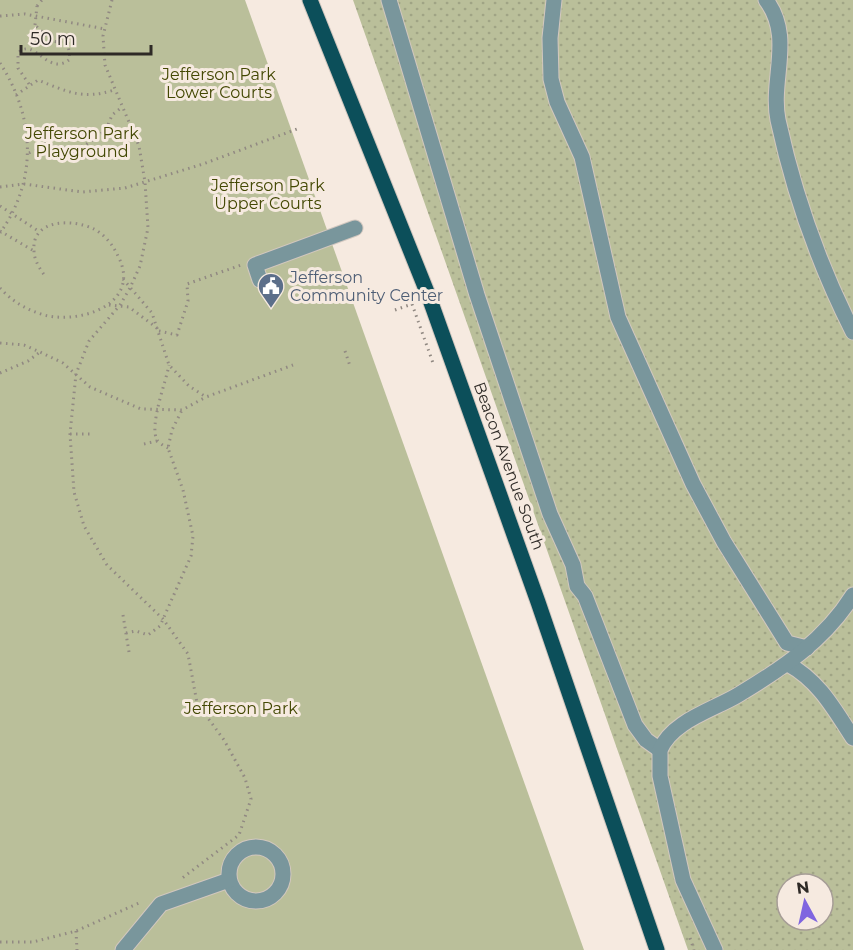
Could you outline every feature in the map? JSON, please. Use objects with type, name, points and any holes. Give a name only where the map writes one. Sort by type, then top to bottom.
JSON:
[{"type":"main road","name":"Beacon Avenue South","points":[[310,0],[405,232],[433,308],[492,471],[657,950]]},
{"type":"lane","points":[[389,0],[477,294],[550,514],[573,565],[577,586],[587,600],[635,725],[646,740],[660,750]]},
{"type":"lane","points":[[554,0],[550,38],[551,79],[557,102],[582,158],[618,317],[693,484],[724,542],[787,643],[807,648]]},
{"type":"lane","points":[[766,0],[776,17],[780,32],[781,51],[776,104],[802,213],[834,294],[853,332]]},
{"type":"lane","points":[[260,280],[255,265],[355,228]]},
{"type":"lane","points":[[715,950],[683,880],[666,811],[658,759],[660,750],[677,729],[737,696],[788,664],[847,618],[853,595]]},
{"type":"lane","points":[[788,664],[807,674],[827,698],[853,738]]},
{"type":"lane","points":[[123,950],[161,904],[229,880]]},
{"type":"path","points":[[30,84],[18,68],[18,53],[22,49],[28,48],[56,65],[63,65],[70,59],[68,44],[52,41],[35,26],[37,6],[42,0]]},
{"type":"path","points":[[112,0],[103,36],[105,64],[121,108],[133,129],[145,182],[148,228],[140,266],[130,288],[120,305],[89,341],[76,374],[70,435],[74,492],[84,526],[107,565],[163,619],[188,654],[197,703],[224,740],[245,778],[251,799],[239,835],[171,885]]},
{"type":"path","points":[[0,16],[25,14],[105,29]]},
{"type":"path","points":[[0,63],[16,95],[28,134],[29,153],[24,184],[13,214],[0,232],[34,251],[45,276]]},
{"type":"path","points":[[16,95],[38,80],[74,94],[95,96],[114,90]]},
{"type":"path","points":[[28,134],[47,145],[66,148],[84,146],[106,130],[112,115],[121,108]]},
{"type":"path","points":[[106,130],[121,132],[133,129]]},
{"type":"path","points":[[0,187],[24,184],[82,192],[124,188],[297,129]]},
{"type":"path","points":[[29,153],[47,145]]},
{"type":"path","points":[[0,206],[40,232]]},
{"type":"path","points":[[0,288],[10,299],[39,314],[70,317],[91,315],[109,305],[121,288],[123,279],[120,259],[100,232],[85,225],[56,223],[40,232],[34,251]]},
{"type":"path","points":[[109,305],[129,308],[158,330],[177,335],[188,301],[187,284],[244,264],[255,265]]},
{"type":"path","points":[[123,279],[152,313],[169,365],[189,386],[206,397]]},
{"type":"path","points":[[394,310],[412,304],[433,363]]},
{"type":"path","points":[[0,344],[24,345],[40,352],[63,363],[90,387],[141,409],[182,410],[206,397],[293,365]]},
{"type":"path","points":[[345,351],[350,366]]},
{"type":"path","points":[[0,373],[28,361],[40,352]]},
{"type":"path","points":[[158,441],[157,410],[169,365]]},
{"type":"path","points":[[126,633],[148,634],[160,626],[191,556],[193,536],[183,490],[168,448],[172,430],[182,410]]},
{"type":"path","points":[[70,435],[92,434]]},
{"type":"path","points":[[144,444],[158,441],[168,448]]},
{"type":"path","points":[[123,615],[129,652]]},
{"type":"path","points":[[0,942],[33,942],[76,931],[125,912],[143,901]]},
{"type":"path","points":[[76,931],[77,950]]},
{"type":"green space","name":"Jefferson Park","points":[[0,0],[245,0],[584,950],[0,950]]},
{"type":"green space","points":[[353,0],[853,0],[853,950],[688,950]]},
{"type":"place","name":"Jefferson Community Center","points":[[271,309]]},
{"type":"park label","name":"Jefferson Park Lower Courts","points":[[219,83]]},
{"type":"park label","name":"Jefferson Park Playground","points":[[82,142]]},
{"type":"park label","name":"Jefferson Park Upper Courts","points":[[268,194]]}]
